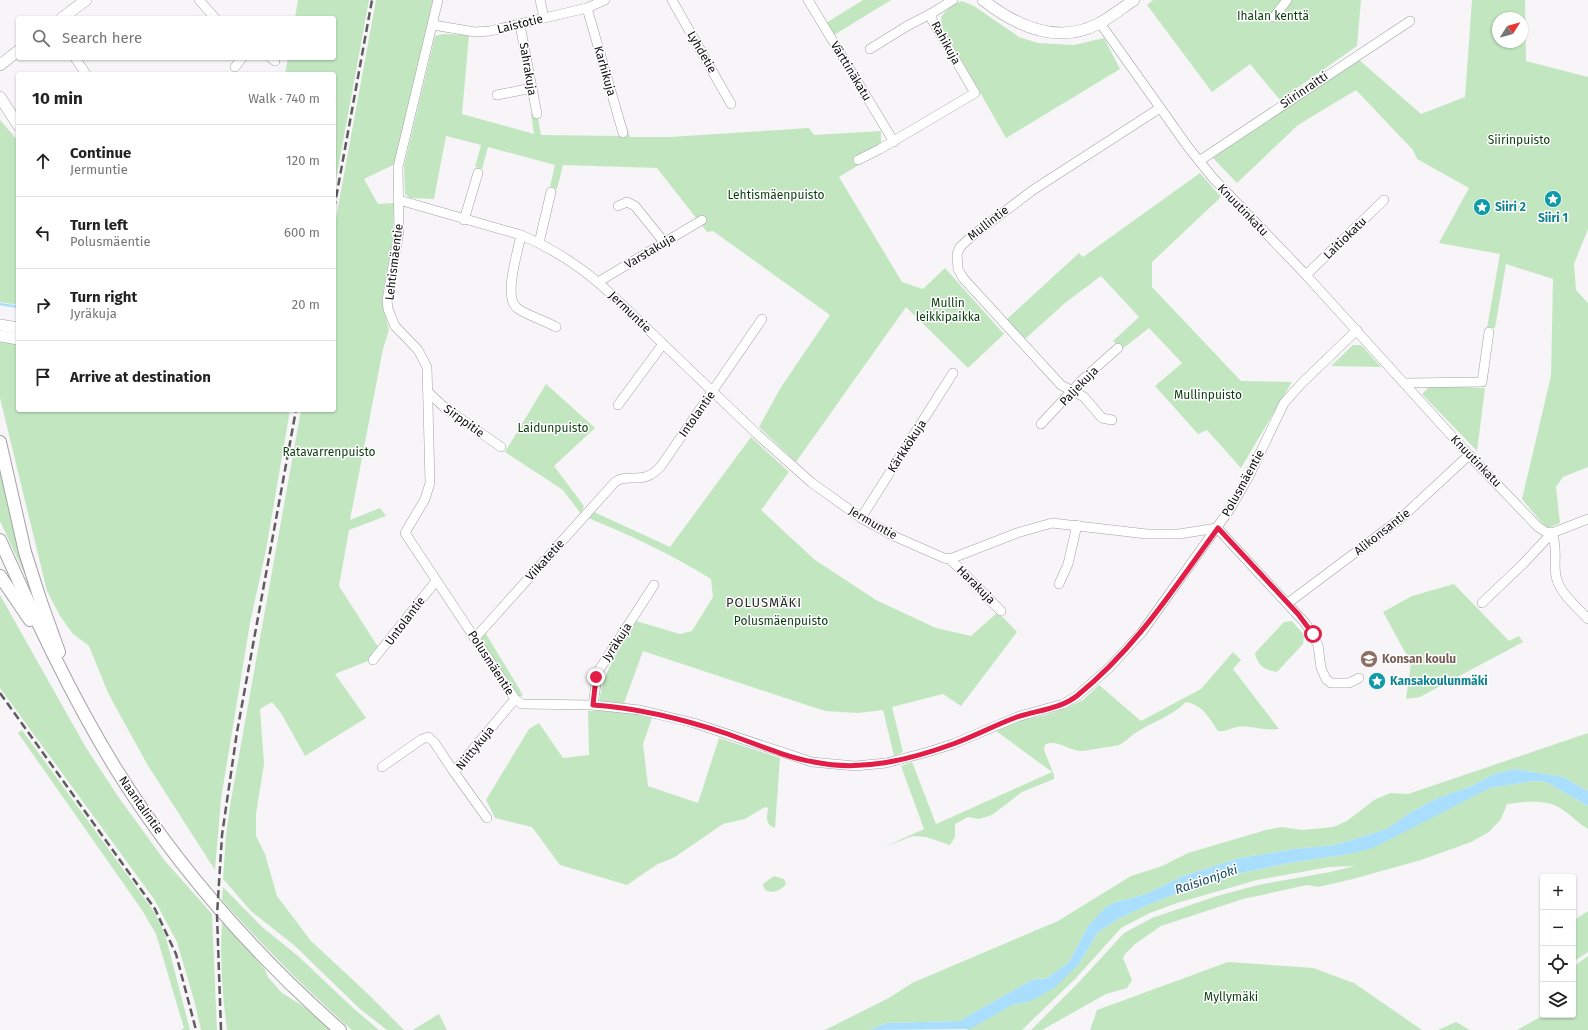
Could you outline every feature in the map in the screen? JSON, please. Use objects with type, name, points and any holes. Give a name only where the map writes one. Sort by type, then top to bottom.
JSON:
[{"type":"main road","points":[[0,442],[30,566],[72,691]]},
{"type":"main road","name":"Naantalintie","points":[[0,540],[53,655],[116,769],[179,859],[231,921],[279,973],[340,1030]]},
{"type":"main road","points":[[0,576],[53,655]]},
{"type":"street","points":[[65,16],[86,0]]},
{"type":"street","points":[[199,0],[212,16]]},
{"type":"street","name":"Lehtismäentie","points":[[405,533],[428,490],[429,393],[427,367],[423,357],[395,326],[388,309],[388,291],[399,232],[398,168],[438,0]]},
{"type":"street","points":[[540,0],[544,18]]},
{"type":"street","name":"Laistotie","points":[[433,25],[475,32],[520,25],[587,8],[605,0]]},
{"type":"street","name":"Lyhdetie","points":[[672,0],[732,104]]},
{"type":"street","name":"Värttinäkatu","points":[[808,0],[894,142]]},
{"type":"street","name":"Rahikuja","points":[[894,142],[975,93],[937,31],[932,20],[932,13],[953,0]]},
{"type":"street","points":[[983,0],[1016,22],[1043,32],[1078,31],[1100,23],[1134,0]]},
{"type":"street","points":[[1274,17],[1287,0]]},
{"type":"street","name":"Karhikuja","points":[[587,8],[623,133]]},
{"type":"street","points":[[870,49],[907,26],[932,13]]},
{"type":"street","name":"Siirinraitti","points":[[1199,161],[1410,21]]},
{"type":"street","name":"Knuutinkatu","points":[[1100,23],[1199,161],[1357,330],[1469,455],[1538,527],[1546,532],[1552,533]]},
{"type":"street","name":"Sahrakuja","points":[[520,25],[537,114]]},
{"type":"street","points":[[0,65],[16,53]]},
{"type":"street","points":[[76,60],[85,72]]},
{"type":"street","points":[[235,66],[240,60]]},
{"type":"street","points":[[497,95],[532,88]]},
{"type":"street","points":[[0,97],[16,122]]},
{"type":"street","name":"Mullintie","points":[[1112,420],[1102,418],[1084,397],[1061,385],[963,278],[958,270],[957,254],[965,241],[1003,211],[1160,108]]},
{"type":"street","points":[[858,160],[894,142]]},
{"type":"street","points":[[464,220],[478,173]]},
{"type":"street","points":[[539,243],[551,192]]},
{"type":"street","name":"Jermuntie","points":[[398,200],[521,235],[539,243],[598,282],[792,466],[861,518],[896,537],[944,558],[950,559]]},
{"type":"street","name":"Laitiokatu","points":[[1306,276],[1384,200]]},
{"type":"street","points":[[618,206],[627,202],[635,206],[664,242]]},
{"type":"street","name":"Varstakuja","points":[[598,282],[702,220]]},
{"type":"street","points":[[521,235],[511,288],[512,300],[517,308],[556,327]]},
{"type":"street","name":"Intolantie","points":[[615,482],[622,478],[642,478],[657,470],[762,319]]},
{"type":"street","points":[[0,326],[16,328]]},
{"type":"street","name":"Polusmäentie","points":[[405,533],[515,699],[527,705],[593,705],[621,707],[660,714],[700,725],[788,755],[825,764],[855,766],[886,763],[953,744],[1017,717],[1063,704],[1077,696],[1120,658],[1134,642],[1218,528],[1249,476],[1284,403],[1302,383],[1357,330]]},
{"type":"street","points":[[1405,383],[1482,382],[1489,332]]},
{"type":"street","points":[[0,336],[16,339]]},
{"type":"street","points":[[618,405],[663,344]]},
{"type":"street","name":"Paljekuja","points":[[1041,424],[1092,371],[1118,348]]},
{"type":"street","name":"Kärkkökuja","points":[[861,518],[953,373]]},
{"type":"street","name":"Sirppitie","points":[[429,393],[444,407],[501,447]]},
{"type":"street","name":"Alikonsantie","points":[[1288,603],[1395,524],[1469,455]]},
{"type":"street","name":"Viikatetie","points":[[475,638],[615,482]]},
{"type":"street","points":[[1482,602],[1523,564],[1552,533],[1588,519]]},
{"type":"street","points":[[950,559],[1044,524],[1061,522],[1147,534],[1179,534],[1218,528],[1288,603],[1313,634],[1318,645],[1323,674],[1326,679],[1331,682],[1348,683],[1358,678]]},
{"type":"street","points":[[1059,584],[1068,564],[1077,525]]},
{"type":"street","points":[[1552,533],[1556,552],[1556,579],[1564,592],[1588,619]]},
{"type":"street","name":"Harakuja","points":[[950,559],[1001,610]]},
{"type":"street","name":"Untolantie","points":[[374,660],[436,581]]},
{"type":"street","name":"Jyräkuja","points":[[593,705],[596,677],[599,670],[654,585]]},
{"type":"street","name":"Niittykuja","points":[[486,818],[454,772],[515,699]]},
{"type":"street","points":[[382,767],[422,739],[428,737],[434,742],[454,772]]},
{"type":"green space","points":[[298,0],[369,0],[336,180],[336,72],[285,72],[288,60],[336,60],[336,16],[295,16]]},
{"type":"green space","name":"Ratavarrenpuisto","points":[[376,0],[433,0],[395,164],[364,179],[378,204],[394,203],[393,238],[383,293],[384,309],[389,330],[383,349],[350,520],[380,508],[386,516],[349,530],[339,586],[380,650],[368,661],[335,674],[366,718],[305,756],[281,713],[272,702],[260,709],[264,764],[256,814],[256,836],[265,854],[277,896],[311,941],[404,1030],[387,1030],[360,1009],[295,946],[251,911],[223,879],[226,835],[231,800],[301,412],[336,412],[336,218]]},
{"type":"green space","points":[[863,0],[891,0],[834,35],[826,23]]},
{"type":"green space","name":"Ihalan kenttä","points":[[1153,0],[1361,0],[1357,46],[1280,100],[1250,64],[1212,92],[1147,5]]},
{"type":"green space","name":"Siirinpuisto","points":[[1472,0],[1525,0],[1525,12],[1492,12],[1492,48],[1526,48],[1526,61],[1588,77],[1588,229],[1574,264],[1576,290],[1588,303],[1588,467],[1563,477],[1556,487],[1560,523],[1548,528],[1522,499],[1551,376],[1553,279],[1506,264],[1495,328],[1487,328],[1500,254],[1439,243],[1469,188],[1417,159],[1413,150],[1356,90],[1298,125],[1237,183],[1212,157],[1357,58],[1421,114],[1465,97]]},
{"type":"green space","points":[[962,1],[974,6],[1019,37],[1038,43],[1074,45],[1104,38],[1120,69],[1006,138],[942,26],[941,17],[943,14],[953,5]]},
{"type":"green space","name":"Lehtismäenpuisto","points":[[443,34],[469,35],[462,114],[534,134],[531,114],[537,113],[541,135],[619,136],[615,121],[624,119],[630,137],[670,137],[809,128],[814,135],[881,131],[881,144],[859,157],[862,163],[839,177],[902,282],[923,289],[945,268],[1004,334],[968,368],[906,307],[796,462],[759,427],[781,387],[830,315],[713,231],[707,232],[657,168],[563,165],[557,189],[550,187],[555,165],[488,147],[482,169],[475,167],[481,145],[446,136],[434,199],[410,198],[405,194],[404,166],[435,36]]},
{"type":"green space","points":[[0,120],[16,139],[16,305],[0,302]]},
{"type":"green space","name":"Mullinpuisto","points":[[1200,173],[1221,197],[1152,262],[1152,287],[1241,381],[1292,382],[1241,468],[1207,430],[1198,434],[1155,386],[1182,363],[1149,328],[1121,350],[1113,341],[1139,317],[1101,276],[1065,303],[1025,339],[1007,319],[1079,253],[1083,257]]},
{"type":"green space","points":[[0,342],[16,344],[16,412],[290,412],[266,550],[250,623],[221,799],[215,870],[147,764],[108,693],[89,646],[73,634],[60,616],[47,591],[0,398]]},
{"type":"green space","points":[[1353,345],[1361,345],[1381,367],[1331,366]]},
{"type":"green space","name":"Laidunpuisto","points":[[546,384],[595,428],[554,466],[584,506],[581,514],[563,490],[505,452]]},
{"type":"green space","points":[[1430,386],[1485,388],[1477,451],[1422,394]]},
{"type":"green space","name":"Polusmäenpuisto","points":[[751,437],[789,472],[761,510],[815,560],[876,600],[936,628],[971,636],[998,612],[1017,632],[961,706],[943,694],[892,707],[903,752],[894,756],[883,710],[858,713],[825,711],[643,651],[624,703],[599,705],[608,671],[636,621],[680,634],[692,631],[713,597],[711,579],[681,561],[651,546],[588,518],[594,512],[670,547]]},
{"type":"green space","points":[[0,463],[25,575],[0,521]]},
{"type":"green space","points":[[1454,584],[1509,641],[1519,636],[1523,642],[1420,697],[1406,699],[1411,663],[1383,612],[1412,596]]},
{"type":"green space","points":[[0,595],[85,746],[119,798],[165,861],[212,914],[217,1030],[201,1030],[177,942],[154,899],[0,688]]},
{"type":"green space","points":[[1292,621],[1304,635],[1303,644],[1277,672],[1265,669],[1258,661],[1255,653],[1284,622]]},
{"type":"green space","points":[[483,629],[523,695],[515,699],[475,638]]},
{"type":"green space","points":[[1233,652],[1241,660],[1233,669],[1279,729],[1242,727],[1218,731],[1201,709],[1186,702],[1174,712],[1140,730],[1119,745],[1078,751],[1054,743],[1045,745],[1044,750],[1054,775],[1054,779],[1022,792],[992,815],[979,819],[968,817],[955,824],[955,837],[950,845],[926,837],[913,836],[884,847],[924,829],[901,766],[912,762],[936,824],[1052,772],[996,731],[1023,720],[1046,715],[1066,708],[1083,700],[1099,685],[1141,721],[1201,689]]},
{"type":"green space","points":[[621,707],[640,710],[652,718],[643,744],[648,786],[698,803],[719,738],[780,758],[775,828],[768,822],[768,808],[765,807],[745,819],[723,824],[675,857],[656,865],[627,885],[560,865],[532,827],[495,818],[486,800],[529,729],[539,723],[563,758],[589,755],[588,711]]},
{"type":"green space","points":[[22,730],[155,913],[165,934],[190,1030],[181,1030],[184,1028],[156,934],[142,910],[18,733]]},
{"type":"green space","points":[[1588,733],[1588,791],[1563,777],[1515,769],[1494,774],[1472,786],[1438,798],[1411,812],[1387,829],[1335,845],[1294,849],[1240,858],[1183,876],[1146,894],[1113,903],[1089,925],[1069,962],[1047,978],[1032,980],[959,1021],[886,1023],[870,1030],[825,1030],[889,998],[912,983],[1058,921],[1131,876],[1162,866],[1188,853],[1266,830],[1282,827],[1302,830],[1333,827],[1347,821],[1374,800],[1390,793],[1408,794]]},
{"type":"green space","points":[[1534,781],[1546,782],[1588,806],[1588,829],[1564,810],[1548,803],[1534,802],[1507,804],[1501,819],[1489,832],[1471,842],[1421,860],[1318,887],[1307,885],[1243,899],[1161,926],[1135,944],[1125,954],[1123,958],[1132,980],[1127,988],[1106,994],[1042,1030],[1031,1030],[1080,981],[1124,933],[1152,918],[1217,896],[1258,885],[1355,866],[1329,867],[1257,880],[1177,903],[1150,913],[1121,928],[1076,978],[1022,1030],[966,1030],[1012,1005],[1031,1001],[1079,964],[1098,932],[1120,918],[1150,904],[1188,889],[1241,873],[1295,862],[1349,854],[1490,788]]},
{"type":"green space","points":[[774,876],[784,879],[786,884],[776,891],[771,892],[765,890],[763,884]]},
{"type":"green space","points":[[223,887],[261,926],[298,956],[353,1008],[379,1030],[352,1030],[335,1015],[285,967],[222,900]]},
{"type":"green space","points":[[1588,911],[1588,952],[1576,960],[1576,946],[1576,919]]},
{"type":"green space","points":[[222,922],[264,968],[268,977],[282,993],[303,1006],[330,1030],[227,1030],[222,976]]},
{"type":"green space","points":[[1588,956],[1588,1030],[1517,1030],[1540,1017],[1576,1018],[1576,965]]},
{"type":"green space","name":"Myllymäki","points":[[1228,962],[1313,968],[1354,983],[1422,1030],[1090,1030],[1097,1010]]},
{"type":"green space","points":[[439,1014],[447,1030],[413,1030],[416,1028]]},
{"type":"green space","points":[[1456,1022],[1470,1030],[1438,1030]]},
{"type":"water","name":"Raisionjoki","points":[[1515,769],[1563,777],[1588,791],[1588,806],[1546,782],[1534,781],[1490,788],[1373,848],[1349,854],[1295,862],[1241,873],[1188,889],[1150,904],[1120,918],[1098,932],[1079,964],[1054,988],[1031,1001],[1012,1005],[970,1029],[870,1030],[886,1023],[959,1021],[1032,980],[1047,978],[1069,962],[1089,925],[1104,909],[1113,903],[1146,894],[1183,876],[1240,858],[1294,849],[1335,845],[1387,829],[1411,812],[1438,798],[1472,786],[1494,774]]},
{"type":"waterway","points":[[0,304],[16,307]]},
{"type":"railway","points":[[336,198],[372,0]]},
{"type":"railway","points":[[221,1030],[217,915],[222,835],[237,732],[296,412]]},
{"type":"railway","points":[[0,693],[155,909],[176,954],[196,1030]]},
{"type":"place","name":"Siiri 1","points":[[1553,199]]},
{"type":"place","name":"Siiri 2","points":[[1482,207]]},
{"type":"place","name":"Konsan koulu","points":[[1369,659]]},
{"type":"place","name":"Kansakoulunmäki","points":[[1377,681]]},
{"type":"district","name":"POLUSMÄKI","points":[[764,602]]},
{"type":"route","points":[[596,677],[593,705],[621,707],[660,714],[694,723],[812,762],[855,766],[886,763],[953,744],[1017,717],[1053,708],[1077,696],[1120,658],[1129,648],[1218,528],[1298,614],[1313,634]]},
{"type":"park label","name":"Mullin leikkipaikka","points":[[948,310]]}]
